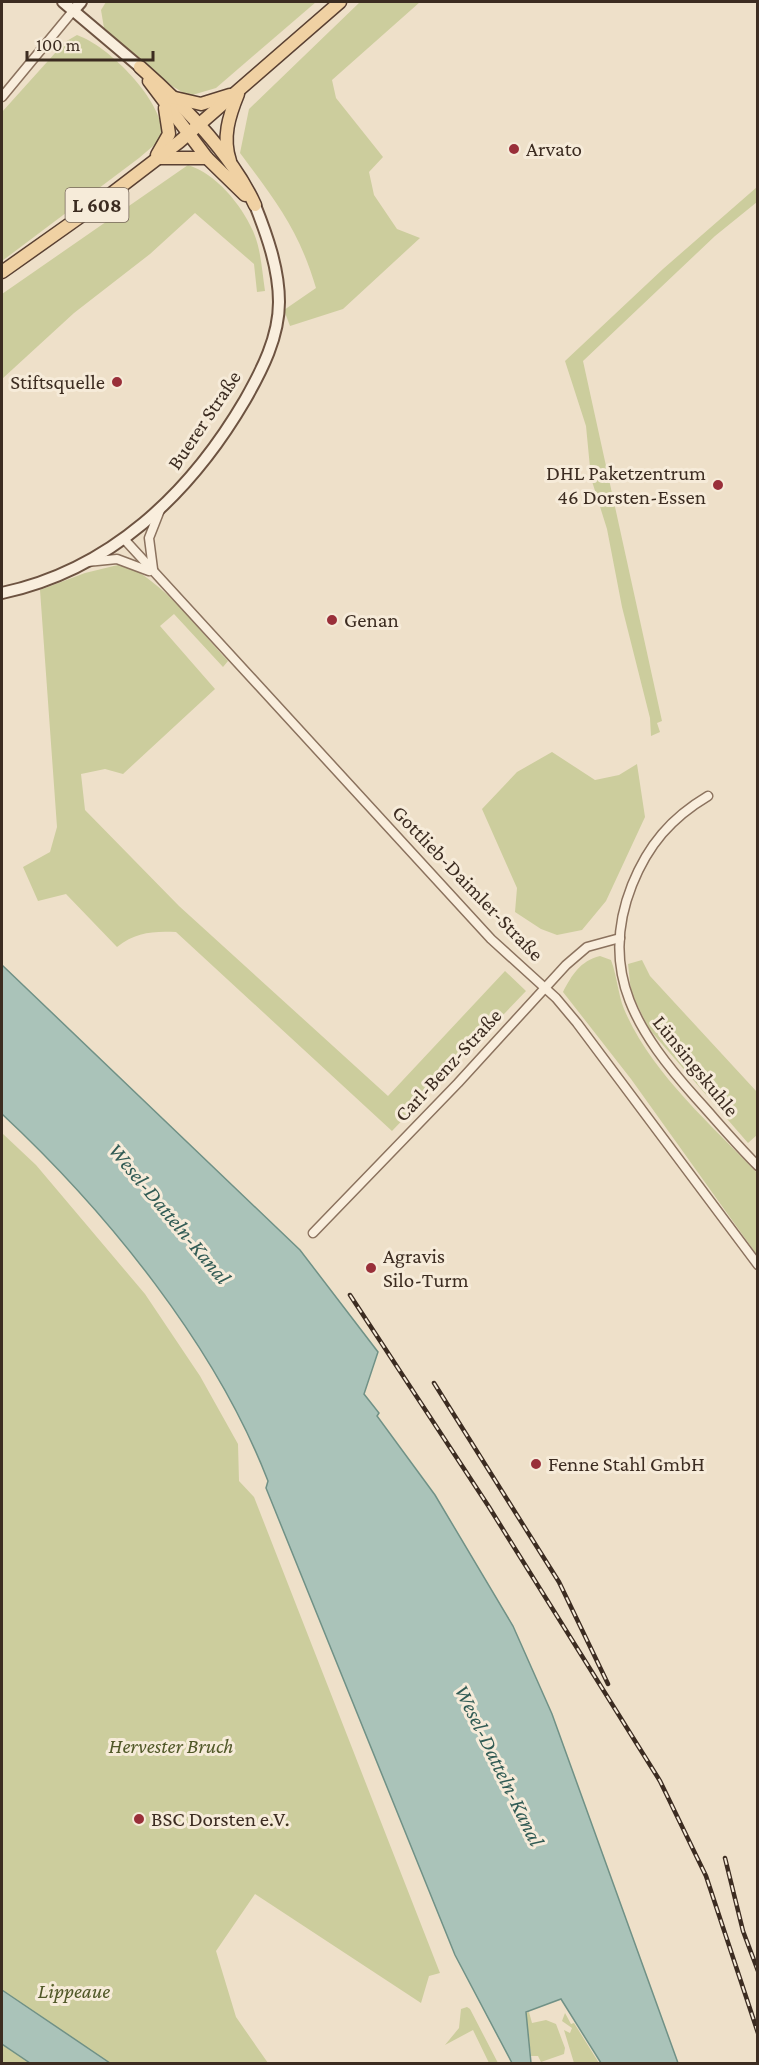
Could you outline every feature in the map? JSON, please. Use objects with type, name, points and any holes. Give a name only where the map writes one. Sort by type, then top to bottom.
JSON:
[{"type":"main road","name":"L 608","points":[[2,272],[159,158],[238,93],[340,2]]},
{"type":"main road","points":[[140,67],[194,130],[232,167],[255,205]]},
{"type":"main road","points":[[168,99],[201,104],[238,93]]},
{"type":"main road","points":[[232,167],[226,144],[230,113],[238,93]]},
{"type":"main road","points":[[146,167],[165,145],[169,134],[168,99]]},
{"type":"main road","points":[[194,130],[207,158],[255,205]]},
{"type":"main road","points":[[159,158],[207,158]]},
{"type":"street","points":[[63,2],[140,67]]},
{"type":"street","points":[[2,97],[81,2]]},
{"type":"street","name":"Buerer Straße","points":[[2,593],[35,584],[86,562],[124,539],[160,510],[193,476],[216,446],[253,386],[269,351],[278,316],[278,287],[269,243],[255,205]]},
{"type":"street","points":[[154,573],[149,538],[160,510]]},
{"type":"street","name":"Gottlieb-Daimler-Straße","points":[[124,539],[483,931],[545,987],[578,1023],[758,1264]]},
{"type":"street","name":"Gottlieb-Daimler-Straße","points":[[86,562],[117,559],[132,562],[154,573]]},
{"type":"street","name":"Lünsingskuhle","points":[[708,796],[675,819],[648,852],[628,896],[620,938],[620,959],[626,992],[643,1031],[661,1058],[758,1166]]},
{"type":"street","name":"Carl-Benz-Straße","points":[[312,1233],[458,1083],[545,987],[587,947],[620,938]]},
{"type":"green space","points":[[106,2],[316,2],[216,88],[189,96],[172,86],[104,28],[101,10]]},
{"type":"green space","points":[[360,2],[420,2],[332,80],[336,98],[383,157],[369,172],[374,195],[397,229],[420,238],[343,309],[290,326],[284,310],[316,288],[302,249],[285,216],[240,153],[249,109]]},
{"type":"green space","points":[[77,35],[103,50],[129,73],[151,102],[162,129],[165,131],[159,141],[139,158],[2,261],[2,112],[65,42]]},
{"type":"green space","points":[[188,165],[218,183],[242,211],[258,245],[265,291],[257,292],[254,264],[195,213],[150,254],[74,313],[2,379],[2,294]]},
{"type":"green space","points":[[757,187],[757,202],[715,236],[583,361],[662,721],[657,723],[660,732],[651,736],[650,718],[622,607],[607,529],[591,478],[586,426],[565,361],[663,269]]},
{"type":"green space","points":[[122,564],[137,571],[165,593],[228,661],[223,667],[174,614],[160,626],[215,689],[123,774],[105,769],[81,774],[85,810],[179,906],[388,1096],[505,971],[526,991],[392,1131],[176,932],[145,934],[131,938],[117,947],[66,894],[38,901],[23,867],[50,852],[57,827],[40,590],[85,573]]},
{"type":"green space","points":[[552,752],[595,780],[619,775],[637,764],[645,817],[606,901],[582,930],[557,935],[541,929],[515,912],[517,888],[482,809],[517,772]]},
{"type":"green space","points":[[600,956],[611,960],[624,1009],[650,1055],[683,1097],[757,1173],[757,1255],[631,1079],[563,992],[573,974],[582,965]]},
{"type":"green space","points":[[642,960],[650,976],[757,1092],[757,1135],[748,1143],[649,1029],[631,992],[628,964]]},
{"type":"green space","name":"Hervester Bruch","points":[[2,1133],[36,1165],[145,1294],[200,1376],[238,1444],[239,1481],[254,1497],[440,1973],[429,1976],[421,2003],[255,1894],[216,1951],[236,2017],[268,2063],[2,2063]]},
{"type":"green space","points":[[467,2007],[498,2063],[489,2063],[473,2030],[445,2045],[459,2028],[461,2009]]},
{"type":"green space","points":[[529,2012],[532,2023],[546,2020],[556,2024],[565,2048],[564,2054],[541,2062],[538,2056],[531,2056],[526,2013]]},
{"type":"green space","points":[[565,2013],[571,2024],[574,2023],[599,2063],[574,2063],[564,2030],[570,2033],[572,2028],[562,2021]]},
{"type":"water","name":"Wesel-Datteln-Kanal","points":[[2,965],[300,1250],[378,1352],[364,1394],[379,1413],[377,1416],[435,1495],[513,1626],[552,1714],[678,2063],[601,2063],[561,1999],[526,2012],[531,2063],[512,2063],[455,1955],[266,1488],[268,1481],[246,1430],[189,1331],[155,1284],[81,1194],[2,1114]]},
{"type":"water","points":[[2,1990],[110,2063],[30,2063],[2,2044]]},
{"type":"railway","points":[[350,1295],[489,1507],[660,1781],[706,1876],[758,2033]]},
{"type":"railway","points":[[434,1383],[559,1582],[608,1684]]},
{"type":"railway","points":[[725,1858],[743,1931],[758,1971]]},
{"type":"place","name":"Arvato","points":[[514,149]]},
{"type":"place","name":"Stiftsquelle","points":[[117,382]]},
{"type":"place","name":"DHL Paketzentrum 46 Dorsten-Essen","points":[[718,485]]},
{"type":"place","name":"Genan","points":[[332,620]]},
{"type":"place","name":"Agravis Silo-Turm","points":[[371,1268]]},
{"type":"place","name":"Fenne Stahl GmbH","points":[[536,1464]]},
{"type":"place","name":"BSC Dorsten e.V.","points":[[139,1819]]},
{"type":"park label","name":"Lippeaue","points":[[74,1991]]}]
